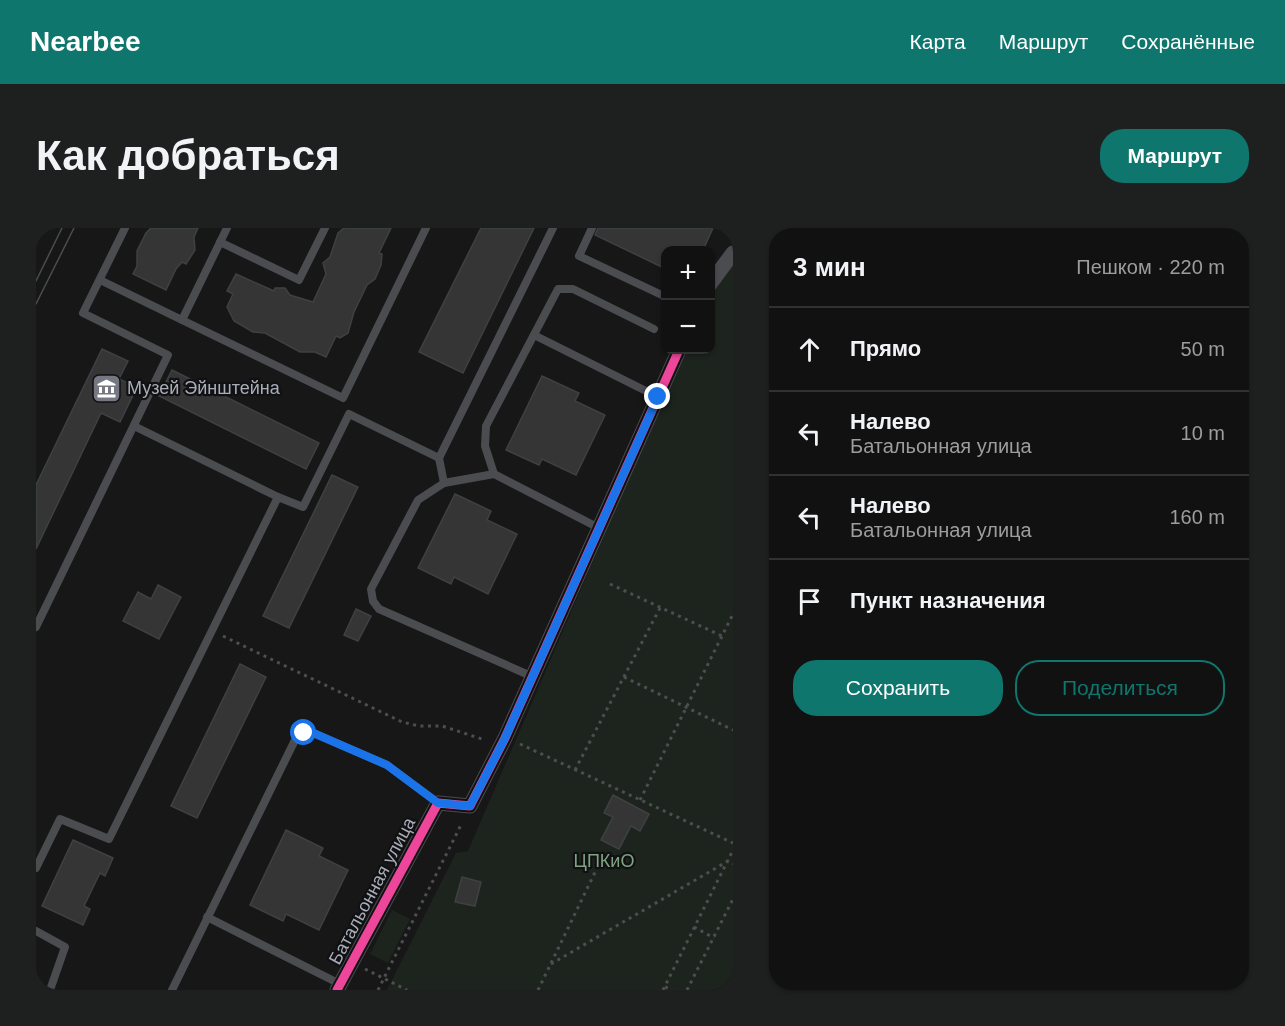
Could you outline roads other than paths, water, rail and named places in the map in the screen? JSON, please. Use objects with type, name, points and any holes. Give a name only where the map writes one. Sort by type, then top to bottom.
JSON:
[{"type":"street","points":[[715,278],[733,253]]},
{"type":"street","points":[[438,803],[470,806],[505,738],[677,354]]},
{"type":"street","name":"Батальонная улица","points":[[339,987],[438,803]]},
{"type":"lane","points":[[36,627],[168,355],[83,313],[125,228]]},
{"type":"lane","points":[[182,320],[227,228]]},
{"type":"lane","points":[[220,242],[299,280],[325,228]]},
{"type":"lane","points":[[100,280],[343,398],[426,228]]},
{"type":"lane","points":[[444,483],[439,458],[554,228]]},
{"type":"lane","points":[[592,228],[579,256],[661,295]]},
{"type":"lane","points":[[494,474],[485,446],[486,426],[558,289],[565,287],[654,329]]},
{"type":"lane","points":[[534,335],[658,397]]},
{"type":"lane","points":[[134,426],[303,507],[350,414],[439,458]]},
{"type":"lane","points":[[531,676],[379,609],[372,601],[371,589],[418,500],[444,483],[494,474],[599,528]]},
{"type":"lane","points":[[36,868],[60,819],[109,840],[278,497]]},
{"type":"lane","points":[[172,990],[296,738],[311,732],[387,765],[438,803]]},
{"type":"lane","points":[[207,917],[339,987]]},
{"type":"lane","points":[[36,931],[65,947],[50,990]]},
{"type":"tram line","points":[[36,281],[62,228]]},
{"type":"tram line","points":[[36,304],[74,228]]},
{"type":"place","name":"Музей Эйнштейна","points":[[106,388]]},
{"type":"park label","name":"ЦПКиО","points":[[604,861]]}]
